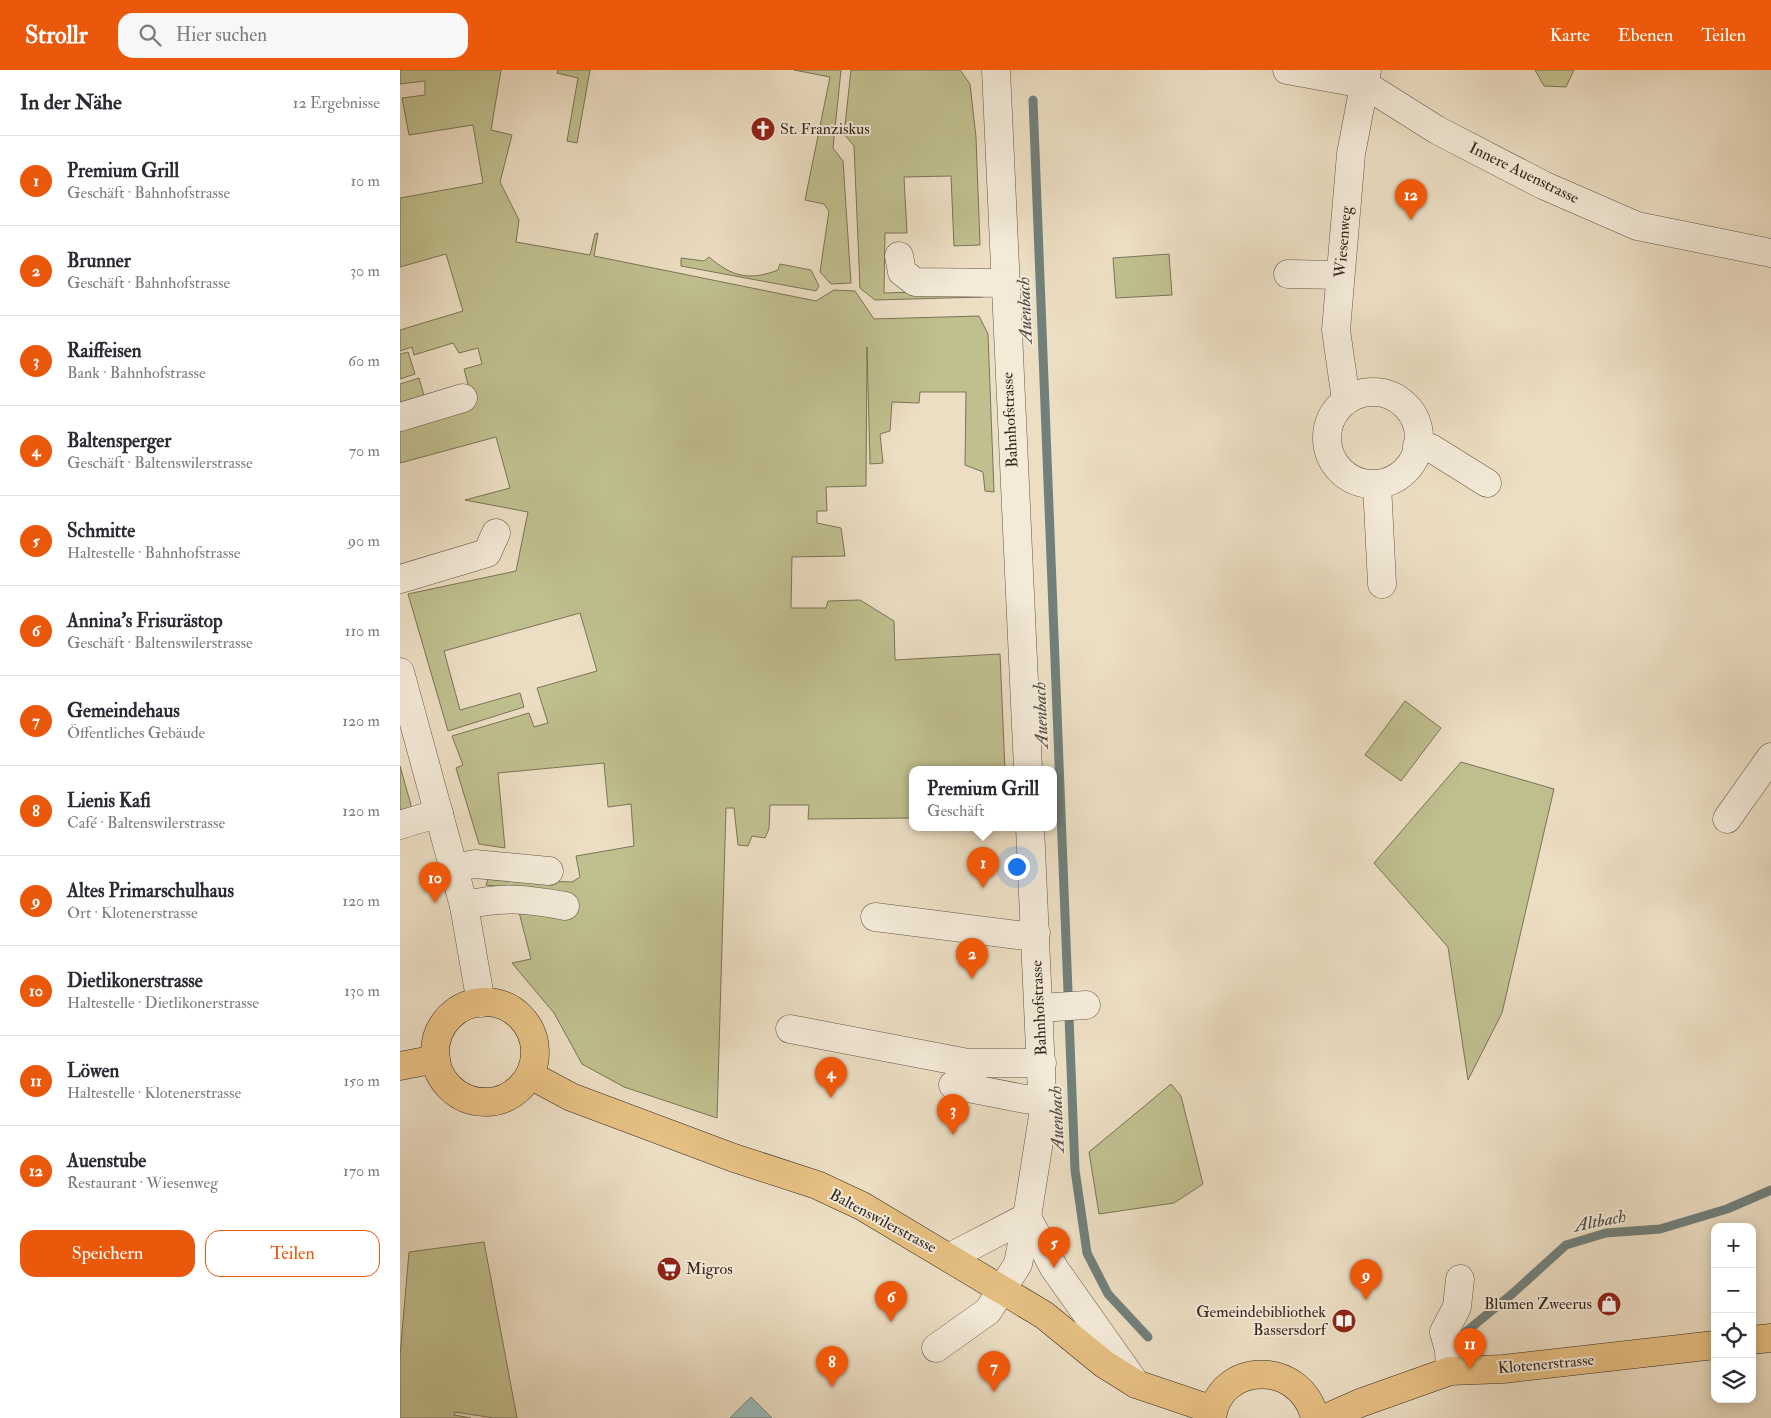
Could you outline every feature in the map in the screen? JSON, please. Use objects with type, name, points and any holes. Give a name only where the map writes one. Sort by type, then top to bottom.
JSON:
[{"type":"main road","points":[[481,1003],[496,1004],[510,1009],[522,1018],[531,1031],[535,1045],[530,1075],[520,1088],[507,1097],[492,1102],[476,1101],[462,1096],[449,1087],[440,1074],[436,1059],[440,1033],[446,1021],[468,1006],[481,1003]]},
{"type":"main road","points":[[400,1066],[436,1059]]},
{"type":"main road","name":"Baltenswilerstrasse","points":[[530,1075],[580,1100],[734,1158],[817,1185],[862,1206],[1044,1315],[1104,1364],[1136,1384],[1212,1414]]},
{"type":"main road","points":[[1756,1340],[1771,1338]]},
{"type":"main road","name":"Klotenerstrasse","points":[[1326,1418],[1360,1403],[1450,1371],[1512,1368],[1711,1345]]},
{"type":"main road","points":[[1212,1414],[1218,1399],[1230,1386],[1245,1377],[1263,1374],[1278,1376],[1293,1383],[1304,1393],[1312,1407],[1315,1418]]},
{"type":"street","name":"Bahnhofstrasse","points":[[996,70],[1004,283],[1028,766]]},
{"type":"street","name":"Innere Auenstrasse","points":[[1287,70],[1365,77],[1438,130],[1543,185],[1637,226],[1771,253]]},
{"type":"street","name":"Wiesenweg","points":[[1346,400],[1336,330],[1351,154],[1365,77]]},
{"type":"street","points":[[899,256],[902,272],[915,282],[1004,283]]},
{"type":"street","points":[[1288,274],[1340,275]]},
{"type":"street","points":[[1380,392],[1395,397],[1406,406],[1415,420],[1419,435],[1417,446],[1415,456],[1406,470],[1388,482],[1377,484],[1361,483],[1346,476],[1331,458],[1326,442],[1328,426],[1335,412],[1346,400],[1364,393],[1380,392]]},
{"type":"street","points":[[400,417],[463,398]]},
{"type":"street","points":[[1417,446],[1431,448],[1487,483]]},
{"type":"street","points":[[1377,484],[1382,584]]},
{"type":"street","points":[[400,579],[487,553],[496,533]]},
{"type":"street","points":[[400,672],[464,906],[481,1003]]},
{"type":"street","points":[[1727,819],[1771,757]]},
{"type":"street","points":[[400,825],[439,813]]},
{"type":"street","name":"Bahnhofstrasse","points":[[936,1348],[984,1314],[1003,1289],[1018,1264],[1027,1217],[1038,1155],[1046,1008],[1036,933],[1030,831]]},
{"type":"street","points":[[453,868],[475,864],[549,871]]},
{"type":"street","points":[[464,906],[485,900],[524,898],[565,906]]},
{"type":"street","points":[[875,917],[1018,935],[1036,933]]},
{"type":"street","points":[[1046,1008],[1086,1005]]},
{"type":"street","points":[[790,1029],[968,1063],[1042,1083]]},
{"type":"street","points":[[962,1086],[1025,1099],[1042,1083]]},
{"type":"street","points":[[950,1257],[1027,1217],[1054,1268],[1136,1384]]},
{"type":"street","points":[[1450,1371],[1449,1350],[1444,1332],[1457,1307],[1460,1279]]},
{"type":"shaded area","points":[[400,70],[501,70],[491,130],[512,135],[500,182],[519,220],[516,242],[590,255],[595,234],[598,233],[594,256],[816,301],[834,290],[855,291],[874,319],[979,316],[988,334],[994,492],[985,491],[983,472],[965,465],[966,392],[920,392],[919,403],[892,402],[890,431],[880,434],[883,463],[870,464],[867,347],[866,486],[826,487],[827,511],[817,511],[817,523],[841,528],[845,556],[792,557],[791,608],[826,608],[828,601],[860,600],[894,621],[895,660],[1000,654],[1005,766],[909,766],[909,818],[808,819],[809,805],[770,805],[769,829],[765,838],[752,836],[748,846],[738,845],[734,808],[726,808],[717,1118],[624,1087],[582,1064],[554,1013],[512,963],[531,959],[519,912],[531,890],[486,885],[488,879],[572,882],[580,877],[576,856],[634,846],[631,804],[608,807],[604,763],[498,773],[505,848],[479,844],[456,768],[463,765],[452,736],[529,713],[534,727],[548,723],[537,688],[597,671],[580,613],[444,651],[460,710],[520,693],[524,707],[448,731],[408,594],[516,571],[528,512],[465,500],[510,488],[496,437],[400,463],[400,422],[473,403],[464,369],[482,364],[478,348],[459,353],[453,343],[414,355],[412,347],[400,351],[400,330],[463,311],[446,254],[400,267],[400,198],[483,183],[473,125],[409,135],[402,98],[425,95],[425,81],[400,84]]},
{"type":"shaded area","points":[[558,70],[590,70],[577,143],[567,141],[578,78],[557,73]]},
{"type":"shaded area","points":[[794,70],[841,70],[833,148],[843,161],[851,283],[831,284],[820,272],[829,211],[824,204],[805,200],[830,77]]},
{"type":"shaded area","points":[[851,70],[960,70],[970,84],[976,137],[980,245],[954,246],[951,176],[904,177],[907,233],[885,233],[884,293],[983,290],[983,297],[875,300],[860,288],[854,146],[844,134]]},
{"type":"shaded area","points":[[1535,70],[1574,70],[1566,87],[1544,86]]},
{"type":"shaded area","points":[[1169,254],[1172,295],[1116,298],[1113,258]]},
{"type":"shaded area","points":[[709,257],[726,269],[742,275],[750,276],[768,273],[778,270],[780,264],[811,270],[819,286],[816,291],[681,266],[681,258],[704,261]]},
{"type":"shaded area","points":[[408,352],[415,374],[400,379],[400,354]]},
{"type":"shaded area","points":[[419,378],[426,402],[400,409],[400,384]]},
{"type":"shaded area","points":[[1405,701],[1441,728],[1401,781],[1365,755]]},
{"type":"shaded area","points":[[1461,762],[1554,789],[1502,1013],[1468,1080],[1448,947],[1374,863]]},
{"type":"shaded area","points":[[400,766],[411,805],[405,823],[400,823]]},
{"type":"shaded area","points":[[1171,1084],[1181,1096],[1203,1184],[1174,1203],[1099,1214],[1089,1152]]},
{"type":"shaded area","points":[[484,1242],[517,1418],[494,1418],[455,1412],[454,1415],[471,1418],[400,1418],[400,1356],[409,1252]]},
{"type":"water","points":[[751,1397],[772,1418],[730,1418]]},
{"type":"waterway","name":"Auenbach","points":[[1033,100],[1075,1170],[1087,1253],[1108,1294],[1148,1337]]},
{"type":"waterway","name":"Altbach","points":[[1462,1335],[1512,1294],[1566,1245],[1606,1233],[1660,1229],[1727,1209],[1771,1190]]},
{"type":"place","name":"St. Franziskus","points":[[763,129]]},
{"type":"place","name":"Auenstube","points":[[1411,220]]},
{"type":"place","name":"Premium Grill","points":[[983,888]]},
{"type":"place","name":"Dietlikonerstrasse","points":[[435,903]]},
{"type":"place","name":"Brunner","points":[[972,979]]},
{"type":"place","name":"Baltensperger","points":[[831,1098]]},
{"type":"place","name":"Raiffeisen","points":[[953,1135]]},
{"type":"place","name":"Schmitte","points":[[1054,1268]]},
{"type":"place","name":"Migros","points":[[669,1269]]},
{"type":"place","name":"Altes Primarschulhaus","points":[[1366,1300]]},
{"type":"place","name":"Blumen Zweerus","points":[[1609,1304]]},
{"type":"place","name":"Gemeindebibliothek Bassersdorf","points":[[1344,1321]]},
{"type":"place","name":"Annina's Frisurästop","points":[[891,1322]]},
{"type":"place","name":"Löwen","points":[[1470,1369]]},
{"type":"place","name":"Lienis Kafi","points":[[832,1387]]},
{"type":"place","name":"Gemeindehaus","points":[[994,1392]]}]
